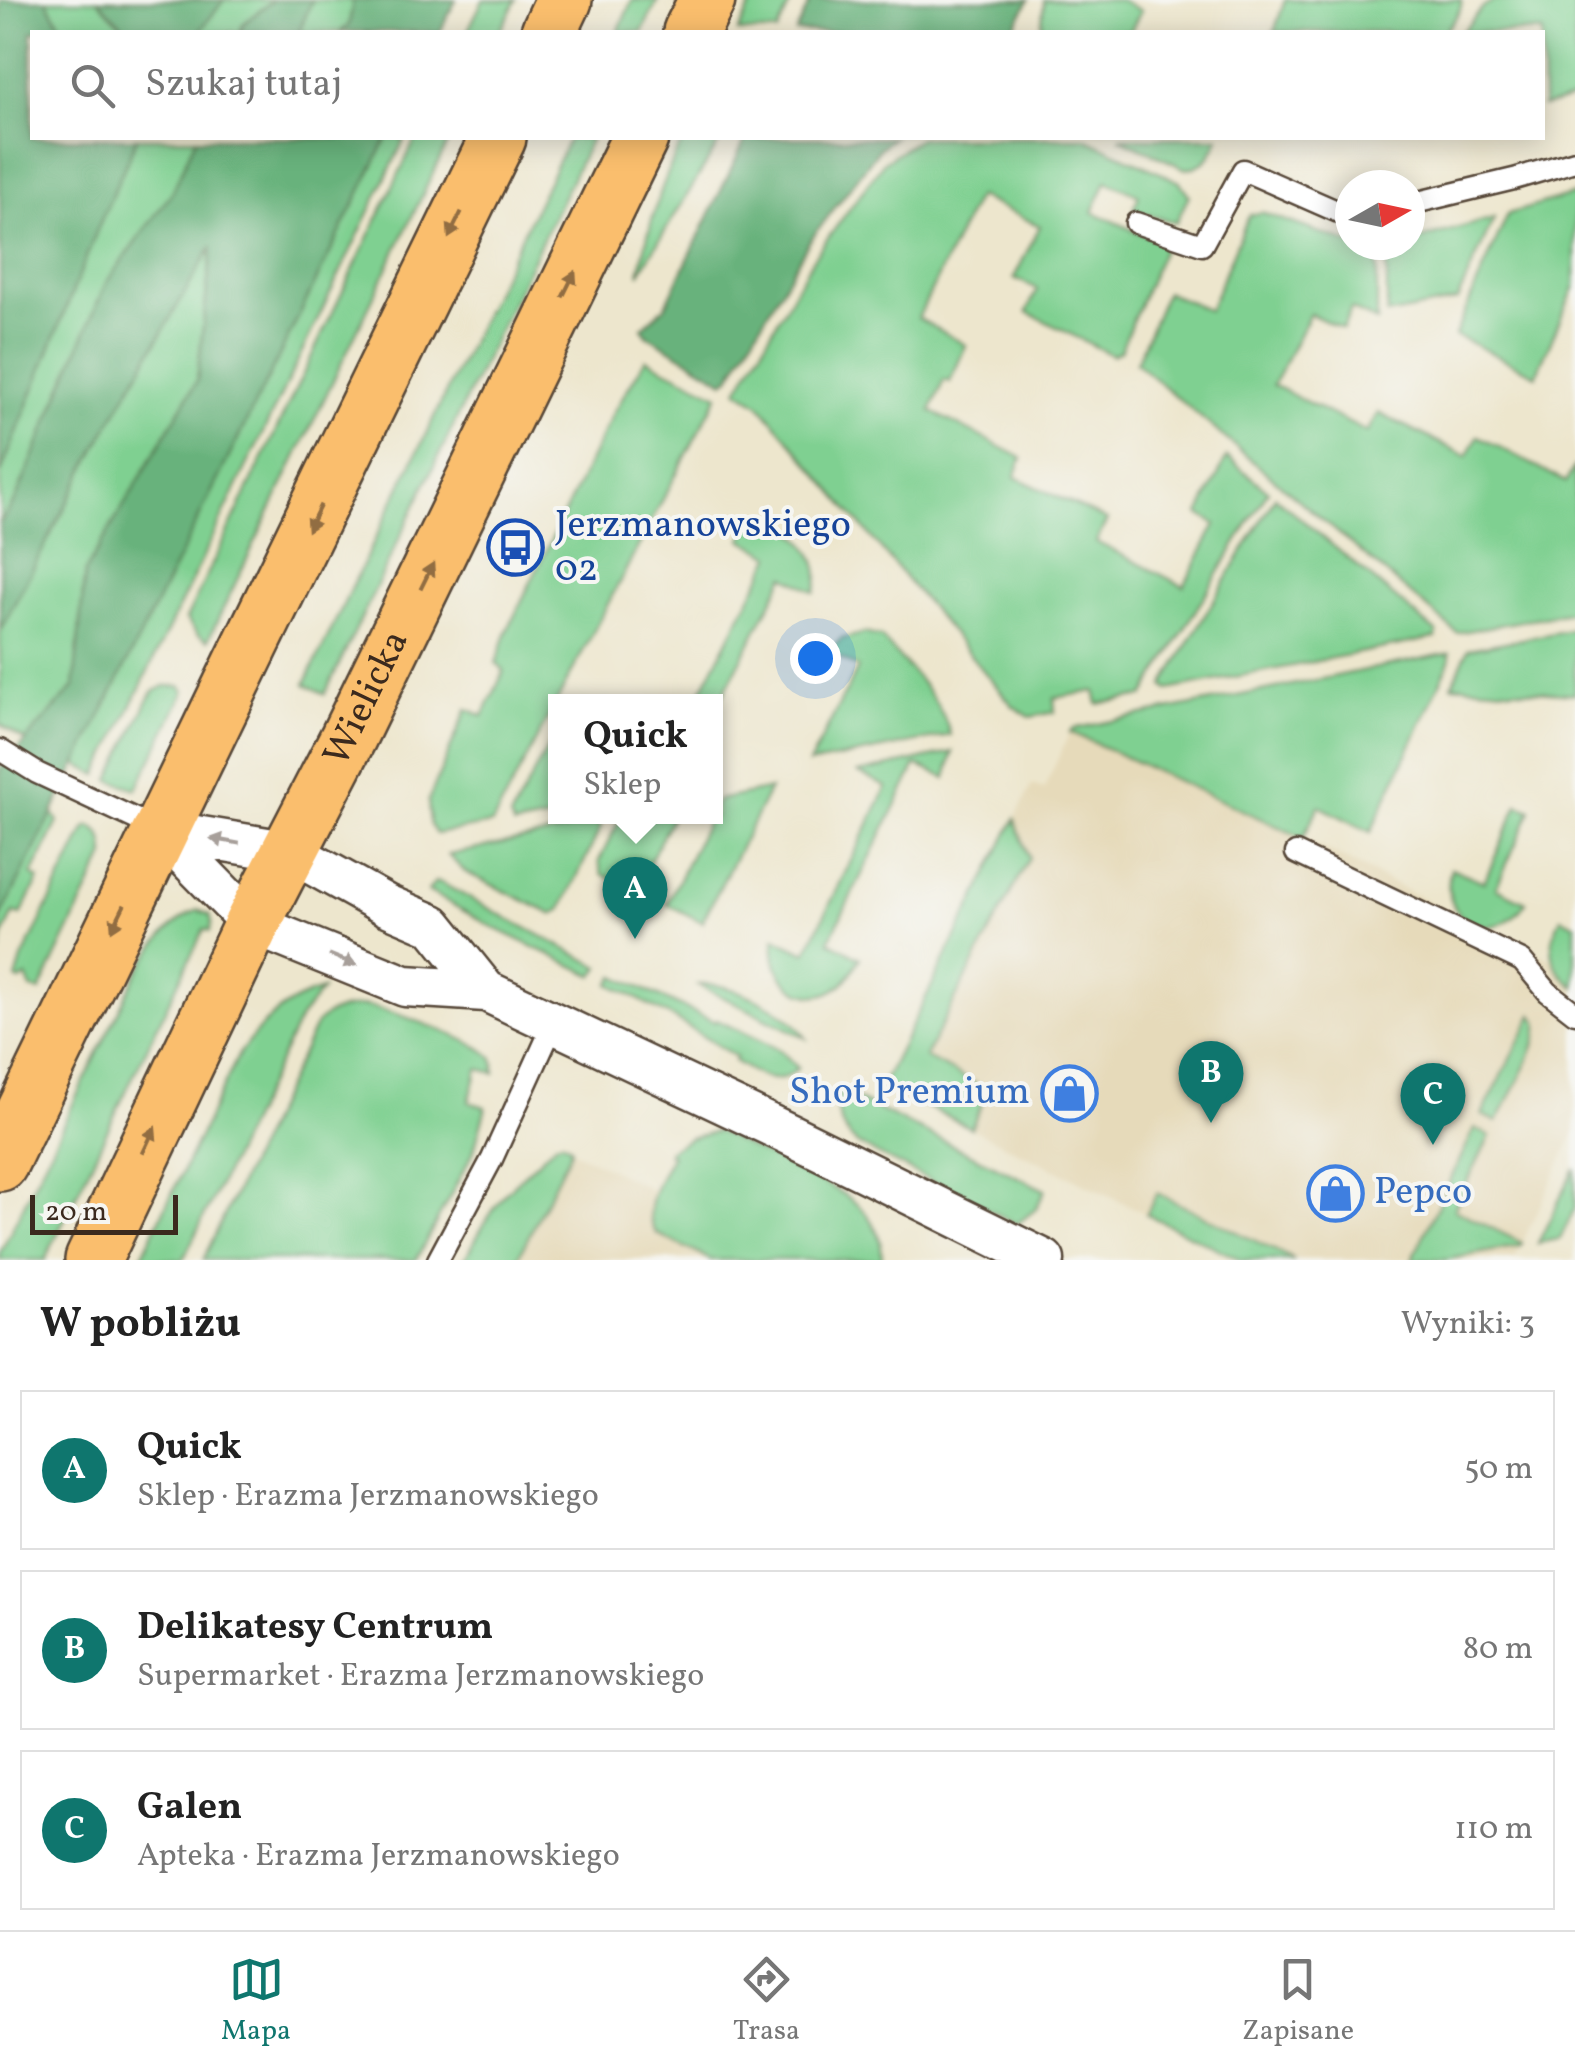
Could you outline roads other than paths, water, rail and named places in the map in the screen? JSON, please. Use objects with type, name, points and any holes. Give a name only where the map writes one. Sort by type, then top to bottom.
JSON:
[{"type":"main road","points":[[549,30],[564,0]]},
{"type":"main road","points":[[692,30],[707,0]]},
{"type":"main road","points":[[0,1163],[497,140]]},
{"type":"main road","name":"Wielicka","points":[[94,1260],[252,924],[291,852],[639,140]]},
{"type":"street","points":[[160,830],[291,852],[433,925],[486,990]]},
{"type":"street","points":[[160,830],[252,924],[405,986],[486,990],[1044,1260]]},
{"type":"lane","points":[[1425,200],[1575,161]]},
{"type":"lane","points":[[1136,223],[1202,246],[1243,170],[1335,210]]},
{"type":"lane","points":[[0,750],[37,773],[160,830]]},
{"type":"lane","points":[[1296,853],[1522,961],[1548,992],[1575,1013]]},
{"type":"lane","points":[[438,1260],[492,1159],[554,1022]]},
{"type":"place","name":"Jerzmanowskiego 02","points":[[516,548]]},
{"type":"place","name":"Quick","points":[[635,939]]},
{"type":"place","name":"Shot Premium","points":[[1069,1093]]},
{"type":"place","name":"Delikatesy Centrum","points":[[1211,1123]]},
{"type":"place","name":"Galen","points":[[1433,1145]]},
{"type":"place","name":"Pepco","points":[[1335,1193]]}]
